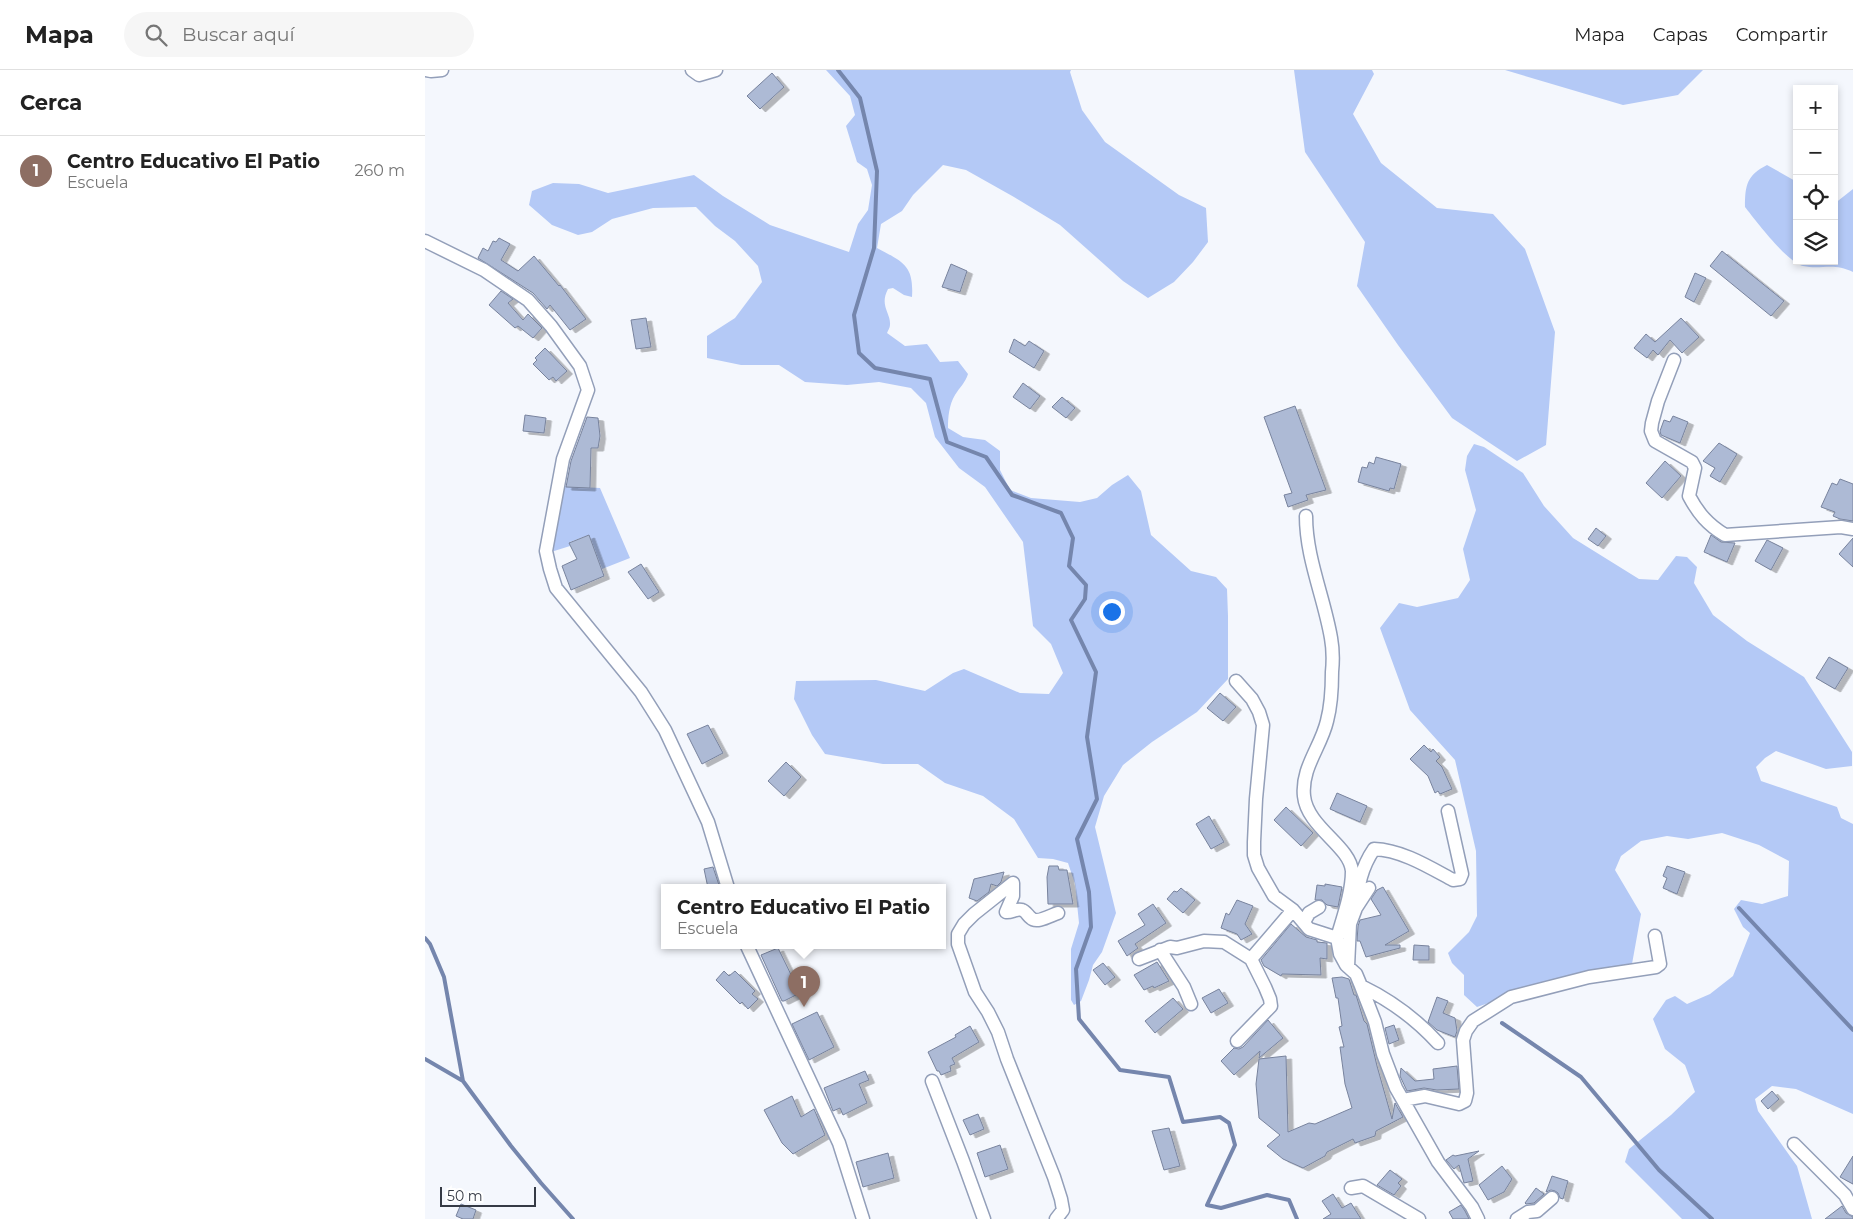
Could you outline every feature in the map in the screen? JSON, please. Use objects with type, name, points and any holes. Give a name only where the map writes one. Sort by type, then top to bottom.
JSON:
[{"type":"street","points":[[426,70],[431,72],[442,70]]},
{"type":"street","points":[[692,70],[699,75],[716,70]]},
{"type":"street","points":[[425,241],[484,270],[527,300],[551,326],[580,366],[587,390],[563,459],[546,551],[550,569],[556,588],[641,692],[665,730],[708,822],[727,884]]},
{"type":"street","points":[[1674,360],[1658,401],[1651,431],[1655,441],[1692,462],[1695,468],[1689,496],[1695,508],[1713,528],[1725,534],[1841,527],[1853,529]]},
{"type":"street","points":[[1306,516],[1306,536],[1332,640],[1332,672],[1327,721],[1309,763],[1303,790],[1308,812],[1321,830],[1336,844],[1352,869],[1337,938],[1340,954],[1348,967],[1356,974],[1375,1022],[1383,1054],[1403,1100],[1438,1162],[1478,1219]]},
{"type":"street","points":[[1236,681],[1252,699],[1263,725],[1256,800],[1254,855],[1262,875],[1274,896],[1293,910],[1309,929],[1337,938]]},
{"type":"street","points":[[1356,908],[1359,878],[1366,860],[1374,849],[1385,850],[1425,864],[1453,880],[1460,879],[1462,874],[1448,811]]},
{"type":"street","points":[[1056,1219],[1063,1210],[1054,1177],[998,1032],[975,992],[958,944],[958,934],[964,924],[974,914],[1013,883],[1013,896],[1006,912],[1024,910],[1036,921],[1058,913]]},
{"type":"street","points":[[1348,967],[1350,924],[1356,908],[1369,888]]},
{"type":"street","points":[[1304,922],[1309,913],[1319,907]]},
{"type":"street","points":[[1251,959],[1293,910]]},
{"type":"street","points":[[1403,1100],[1425,1096],[1459,1104],[1465,1101],[1467,1094],[1463,1040],[1465,1031],[1473,1021],[1511,997],[1589,977],[1656,967],[1660,964],[1655,936]]},
{"type":"street","points":[[1139,959],[1161,950],[1204,941],[1224,942],[1251,959],[1265,986],[1271,1006],[1237,1041]]},
{"type":"street","points":[[748,949],[839,1143],[863,1219]]},
{"type":"street","points":[[1161,950],[1184,987],[1191,1004]]},
{"type":"street","points":[[1361,986],[1379,995],[1425,1030],[1438,1043]]},
{"type":"street","points":[[932,1081],[984,1219]]},
{"type":"street","points":[[1794,1144],[1845,1195],[1852,1208]]},
{"type":"street","points":[[1351,1188],[1363,1186],[1419,1219]]},
{"type":"street","points":[[1517,1219],[1528,1212],[1537,1211],[1552,1198]]},
{"type":"shaded area","points":[[826,70],[1071,70],[1082,110],[1105,142],[1179,195],[1206,208],[1208,242],[1193,262],[1174,282],[1148,298],[1123,281],[1060,225],[966,170],[943,165],[913,195],[902,211],[881,224],[877,248],[894,257],[905,266],[909,271],[912,286],[912,297],[904,295],[893,288],[888,289],[885,305],[890,326],[887,333],[905,346],[927,344],[940,362],[958,361],[968,374],[951,403],[948,428],[963,437],[985,440],[1000,451],[1000,470],[1010,490],[1031,498],[1080,502],[1097,498],[1112,485],[1128,475],[1141,491],[1151,535],[1191,571],[1216,577],[1227,589],[1228,679],[1197,712],[1152,742],[1123,765],[1104,796],[1095,827],[1116,913],[1102,952],[1093,965],[1081,1001],[1074,1005],[1071,1000],[1071,949],[1079,923],[1075,884],[1068,863],[1038,858],[1014,819],[983,796],[945,783],[918,764],[883,764],[825,754],[812,735],[794,699],[796,681],[876,680],[925,691],[953,673],[964,669],[1020,693],[1049,694],[1063,673],[1051,644],[1033,626],[1023,542],[985,487],[959,468],[935,437],[926,403],[911,388],[879,382],[847,385],[805,382],[779,365],[741,365],[707,358],[707,336],[735,318],[762,282],[758,266],[735,241],[715,226],[696,207],[653,208],[612,219],[592,232],[578,235],[552,225],[529,205],[532,191],[553,183],[579,184],[608,193],[694,175],[723,196],[770,225],[849,252],[858,224],[868,210],[872,185],[867,169],[857,162],[846,126],[855,115],[850,96]]},
{"type":"shaded area","points":[[1294,70],[1372,70],[1374,74],[1353,114],[1381,163],[1437,208],[1493,214],[1525,249],[1555,332],[1546,445],[1517,461],[1452,418],[1357,286],[1365,242],[1305,152]]},
{"type":"shaded area","points":[[1505,70],[1703,70],[1678,95],[1623,105]]},
{"type":"shaded area","points":[[1767,165],[1793,180],[1793,260],[1772,240],[1745,207],[1747,187],[1751,177]]},
{"type":"shaded area","points":[[1853,189],[1853,272],[1839,267],[1801,265],[1838,265],[1838,201]]},
{"type":"shaded area","points":[[1474,444],[1484,447],[1523,473],[1544,506],[1573,538],[1639,579],[1658,580],[1676,556],[1687,557],[1697,567],[1694,583],[1713,615],[1747,641],[1804,677],[1852,752],[1852,766],[1826,769],[1776,751],[1756,767],[1761,781],[1837,807],[1841,818],[1853,824],[1853,1114],[1796,1089],[1772,1086],[1755,1099],[1758,1111],[1797,1166],[1812,1219],[1682,1219],[1625,1162],[1629,1149],[1671,1115],[1695,1092],[1685,1065],[1665,1049],[1653,1019],[1666,1000],[1675,996],[1687,1004],[1710,994],[1733,976],[1750,933],[1743,927],[1734,909],[1741,900],[1762,904],[1788,896],[1789,861],[1759,845],[1722,833],[1688,839],[1667,836],[1641,841],[1621,856],[1615,870],[1641,914],[1632,964],[1569,975],[1477,1007],[1464,995],[1464,975],[1452,963],[1448,953],[1469,932],[1477,916],[1476,851],[1455,760],[1410,710],[1380,628],[1399,603],[1417,607],[1458,598],[1470,580],[1463,549],[1476,510],[1465,470],[1467,456]]},
{"type":"shaded area","points":[[562,486],[600,488],[630,558],[602,569],[589,535],[570,542],[570,546],[551,552]]},
{"type":"building","points":[[772,73],[784,87],[760,109],[747,96]]},
{"type":"building","points":[[499,238],[510,244],[501,260],[518,271],[534,256],[560,285],[586,319],[570,330],[550,305],[547,309],[533,293],[478,258],[483,248],[488,251],[493,241],[496,242]]},
{"type":"building","points":[[1722,251],[1784,301],[1771,316],[1710,266]]},
{"type":"building","points":[[951,264],[967,271],[960,292],[942,287]]},
{"type":"building","points":[[1695,273],[1706,278],[1694,302],[1685,297]]},
{"type":"building","points":[[501,291],[513,299],[508,303],[523,320],[528,314],[542,328],[533,338],[518,326],[515,328],[489,305]]},
{"type":"building","points":[[646,318],[651,347],[636,349],[631,320]]},
{"type":"building","points":[[1681,318],[1699,337],[1682,353],[1670,340],[1658,355],[1653,350],[1647,358],[1634,348],[1646,334],[1655,342]]},
{"type":"building","points":[[1014,339],[1025,346],[1029,341],[1044,351],[1034,368],[1009,352]]},
{"type":"building","points":[[545,348],[567,371],[556,381],[553,377],[549,380],[533,364],[537,360],[535,358]]},
{"type":"building","points":[[1023,383],[1040,396],[1030,409],[1013,397]]},
{"type":"building","points":[[1062,397],[1075,408],[1066,418],[1052,407]]},
{"type":"building","points":[[1295,406],[1326,490],[1306,495],[1308,500],[1288,507],[1284,495],[1292,493],[1264,417]]},
{"type":"building","points":[[525,415],[546,418],[544,433],[523,431]]},
{"type":"building","points":[[1673,416],[1688,422],[1680,443],[1661,435],[1660,431],[1664,420],[1670,422]]},
{"type":"building","points":[[587,417],[598,418],[600,436],[598,448],[591,448],[590,488],[566,487],[571,461]]},
{"type":"building","points":[[1719,443],[1737,454],[1720,482],[1710,476],[1715,468],[1703,461]]},
{"type":"building","points":[[1376,457],[1401,464],[1394,489],[1390,488],[1389,491],[1358,482],[1362,467],[1367,468],[1369,462],[1374,464]]},
{"type":"building","points":[[1665,461],[1681,476],[1662,498],[1646,483]]},
{"type":"building","points":[[1840,479],[1853,484],[1853,521],[1833,516],[1835,512],[1821,507],[1832,483],[1837,485]]},
{"type":"building","points":[[1596,528],[1606,536],[1598,546],[1588,539]]},
{"type":"building","points":[[589,535],[604,576],[571,590],[562,566],[577,559],[569,543]]},
{"type":"building","points":[[1711,535],[1721,542],[1735,543],[1727,562],[1704,552]]},
{"type":"building","points":[[1853,538],[1853,567],[1839,554]]},
{"type":"building","points":[[1767,540],[1783,548],[1771,570],[1755,561]]},
{"type":"building","points":[[641,564],[659,592],[648,599],[628,572]]},
{"type":"building","points":[[1829,657],[1848,668],[1835,689],[1816,678]]},
{"type":"building","points":[[1220,693],[1236,707],[1223,721],[1207,708]]},
{"type":"building","points":[[708,725],[723,753],[702,764],[687,734]]},
{"type":"building","points":[[1424,745],[1431,752],[1433,749],[1440,757],[1436,761],[1442,767],[1452,789],[1440,794],[1438,791],[1435,793],[1428,776],[1410,759]]},
{"type":"building","points":[[786,762],[801,777],[784,796],[768,781]]},
{"type":"building","points":[[1337,793],[1367,806],[1360,822],[1330,809]]},
{"type":"building","points":[[1286,807],[1313,833],[1301,846],[1274,820]]},
{"type":"building","points":[[1209,816],[1224,842],[1211,849],[1196,824]]},
{"type":"building","points":[[1049,866],[1058,866],[1059,870],[1067,870],[1073,904],[1048,904],[1047,877]]},
{"type":"building","points":[[1667,866],[1685,872],[1677,894],[1663,888],[1667,878],[1663,876]]},
{"type":"building","points":[[713,867],[719,884],[707,884],[704,869]]},
{"type":"building","points":[[1004,872],[1001,882],[997,886],[991,884],[989,892],[977,901],[969,898],[974,879]]},
{"type":"building","points":[[1325,884],[1342,887],[1338,907],[1327,905],[1322,900],[1315,900],[1317,885],[1325,886]]},
{"type":"building","points":[[1383,887],[1409,931],[1385,945],[1400,945],[1400,948],[1366,957],[1360,941],[1357,941],[1358,926],[1360,920],[1381,915],[1371,899],[1377,890]]},
{"type":"building","points":[[1181,888],[1195,900],[1183,913],[1167,899],[1174,891],[1177,892]]},
{"type":"building","points":[[1237,900],[1253,906],[1245,924],[1252,934],[1241,940],[1237,934],[1221,928],[1226,913],[1229,915]]},
{"type":"building","points":[[1153,904],[1166,923],[1135,944],[1138,948],[1127,956],[1118,941],[1145,925],[1138,914]]},
{"type":"building","points":[[1291,924],[1306,937],[1317,940],[1317,942],[1327,943],[1327,959],[1320,958],[1321,975],[1282,974],[1281,976],[1264,966],[1261,960]]},
{"type":"building","points":[[1414,945],[1429,946],[1429,960],[1413,960]]},
{"type":"building","points":[[778,949],[800,993],[782,1001],[761,955]]},
{"type":"building","points":[[1157,962],[1169,981],[1154,988],[1153,986],[1144,990],[1134,975]]},
{"type":"building","points":[[1103,963],[1115,977],[1105,985],[1093,970]]},
{"type":"building","points":[[724,971],[729,976],[735,971],[755,991],[752,994],[758,999],[748,1009],[742,1002],[740,1004],[716,980]]},
{"type":"building","points":[[1342,977],[1349,979],[1364,1021],[1367,1024],[1392,1119],[1395,1103],[1403,1117],[1376,1131],[1375,1136],[1355,1143],[1353,1139],[1327,1152],[1325,1156],[1303,1168],[1283,1159],[1267,1146],[1280,1135],[1259,1118],[1256,1084],[1259,1059],[1286,1056],[1288,1132],[1309,1123],[1315,1124],[1352,1108],[1345,1084],[1340,1047],[1344,1047],[1339,1027],[1342,1026],[1338,998],[1336,998],[1332,978]]},
{"type":"building","points":[[1219,989],[1228,1003],[1211,1013],[1202,998]]},
{"type":"building","points":[[1437,997],[1448,1001],[1443,1013],[1455,1018],[1457,1031],[1455,1037],[1437,1030],[1428,1022]]},
{"type":"building","points":[[1173,998],[1183,1009],[1155,1033],[1145,1021]]},
{"type":"building","points":[[817,1012],[834,1047],[809,1060],[792,1024]]},
{"type":"building","points":[[1268,1020],[1283,1038],[1259,1058],[1260,1051],[1234,1075],[1221,1061],[1234,1048],[1239,1049],[1243,1047]]},
{"type":"building","points":[[1394,1025],[1399,1040],[1389,1044],[1385,1028]]},
{"type":"building","points":[[970,1026],[979,1042],[952,1058],[955,1064],[950,1066],[951,1071],[941,1075],[937,1071],[928,1052],[956,1037],[955,1035]]},
{"type":"building","points":[[1457,1066],[1459,1089],[1437,1090],[1424,1088],[1407,1091],[1400,1076],[1401,1068],[1415,1081],[1434,1079],[1433,1069]]},
{"type":"building","points":[[865,1071],[869,1080],[859,1084],[867,1103],[843,1115],[840,1108],[833,1111],[824,1088]]},
{"type":"building","points":[[1772,1091],[1779,1099],[1768,1109],[1761,1101]]},
{"type":"building","points":[[792,1096],[801,1117],[814,1109],[825,1135],[793,1154],[782,1143],[764,1110]]},
{"type":"building","points":[[978,1114],[984,1129],[970,1135],[963,1120]]},
{"type":"building","points":[[1169,1128],[1180,1166],[1164,1170],[1152,1131]]},
{"type":"building","points":[[1000,1145],[1008,1169],[985,1177],[977,1153]]},
{"type":"building","points":[[1479,1151],[1468,1159],[1473,1181],[1464,1183],[1459,1165],[1454,1169],[1446,1160],[1453,1155]]},
{"type":"building","points":[[888,1153],[894,1178],[863,1187],[856,1162]]},
{"type":"building","points":[[1853,1156],[1853,1184],[1840,1177]]},
{"type":"building","points":[[1502,1166],[1512,1179],[1504,1192],[1488,1200],[1479,1185]]},
{"type":"building","points":[[1390,1170],[1402,1179],[1398,1183],[1401,1186],[1394,1195],[1377,1185]]},
{"type":"building","points":[[1552,1176],[1568,1181],[1563,1199],[1555,1191],[1546,1192]]},
{"type":"building","points":[[1536,1188],[1544,1194],[1534,1203],[1526,1204],[1525,1203]]},
{"type":"building","points":[[1333,1194],[1342,1208],[1351,1203],[1361,1219],[1323,1219],[1331,1214],[1322,1201]]},
{"type":"building","points":[[461,1204],[476,1210],[473,1219],[463,1219],[456,1216]]},
{"type":"building","points":[[1461,1205],[1469,1219],[1453,1219],[1449,1212]]},
{"type":"building","points":[[1842,1206],[1853,1219],[1825,1219]]},
{"type":"waterway","points":[[838,70],[860,98],[877,171],[874,248],[854,315],[859,353],[875,368],[930,379],[947,442],[986,457],[1012,495],[1061,513],[1073,538],[1069,566],[1086,585],[1085,599],[1071,620],[1096,672],[1087,737],[1097,799],[1077,839],[1089,892],[1091,927],[1076,969],[1079,1019],[1120,1070],[1169,1077],[1183,1122],[1220,1117],[1229,1123],[1235,1145],[1207,1205],[1221,1208],[1267,1195],[1289,1200],[1297,1219]]},
{"type":"waterway","points":[[1739,908],[1853,1030]]},
{"type":"waterway","points":[[425,938],[430,944],[444,977],[463,1081],[511,1146],[573,1219]]},
{"type":"waterway","points":[[1502,1023],[1581,1077],[1659,1170],[1712,1219]]},
{"type":"waterway","points":[[425,1059],[463,1081]]},
{"type":"place","name":"Centro Educativo El Patio","points":[[804,1007]]}]
